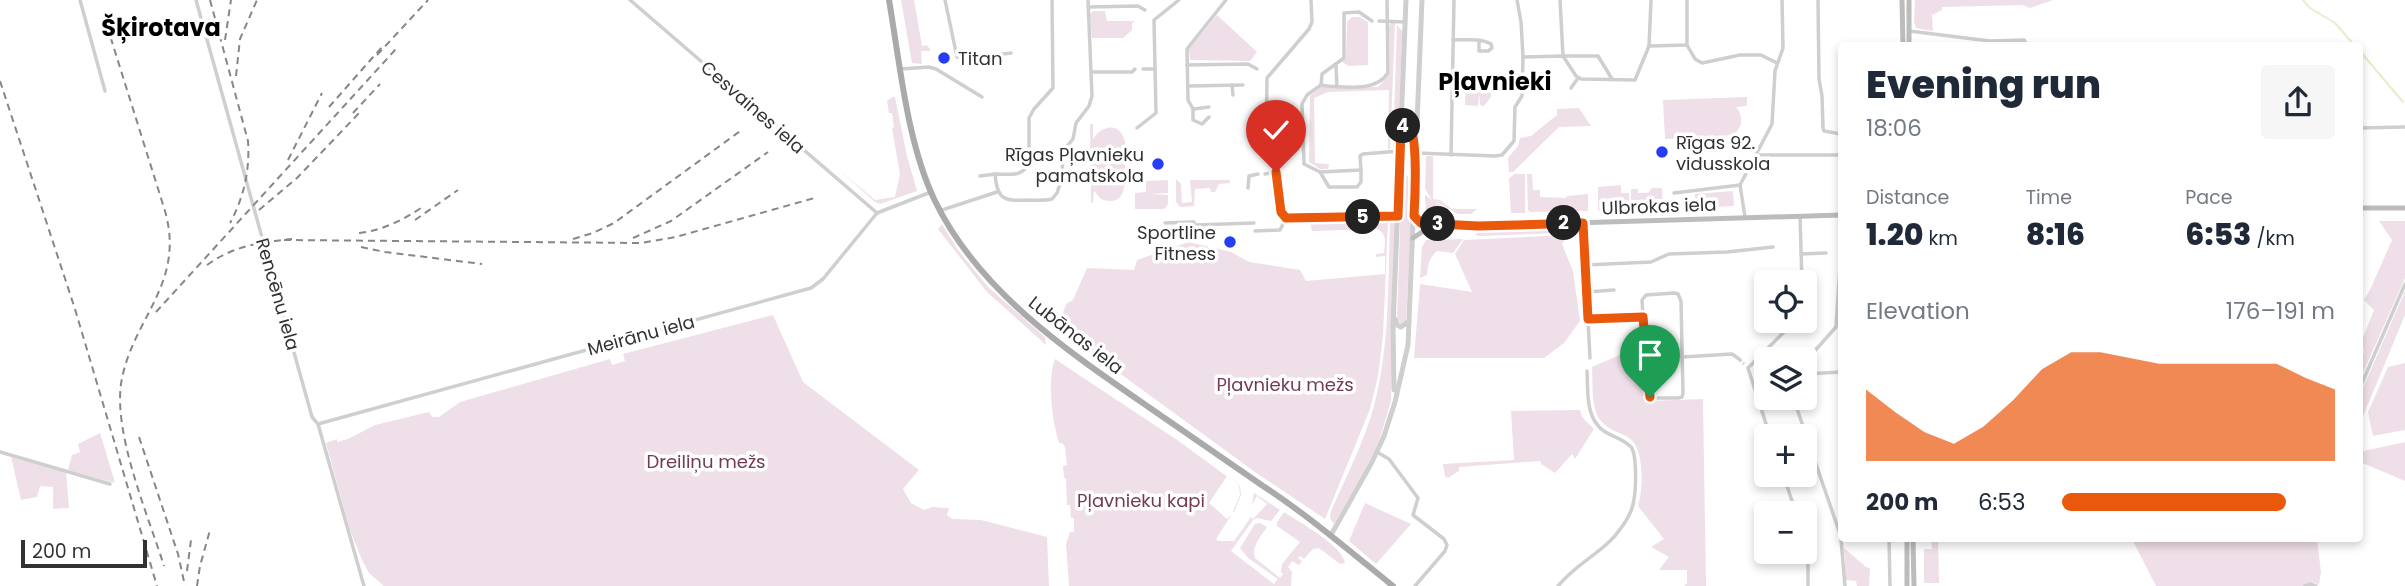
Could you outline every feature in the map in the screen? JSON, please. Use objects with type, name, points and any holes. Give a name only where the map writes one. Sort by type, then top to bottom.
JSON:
[{"type":"main road","name":"Lubānas iela","points":[[889,0],[916,146],[931,192],[940,211],[978,268],[1020,310],[1122,389],[1331,535],[1394,586]]},
{"type":"main road","points":[[1902,0],[1903,42]]},
{"type":"main road","points":[[1909,0],[1909,42]]},
{"type":"main road","points":[[2363,208],[2405,208]]},
{"type":"main road","name":"Ulbrokas iela","points":[[1413,238],[1425,230],[1478,226],[1838,215]]},
{"type":"main road","name":"Ulbrokas iela","points":[[1414,216],[1425,224],[1478,226]]},
{"type":"main road","points":[[1907,542],[1907,586]]},
{"type":"main road","points":[[1913,542],[1914,586]]},
{"type":"street","points":[[80,0],[105,91]]},
{"type":"street","name":"Rencēnu iela","points":[[196,0],[312,417],[318,425],[364,586]]},
{"type":"street","name":"Cesvaines iela","points":[[630,0],[877,213]]},
{"type":"street","points":[[945,0],[957,57],[1011,53]]},
{"type":"street","points":[[980,176],[1019,174],[1027,167],[1029,118],[1053,88],[1052,0]]},
{"type":"street","points":[[995,174],[1000,195],[1009,201],[1047,200],[1057,193],[1062,178],[1063,151],[1073,139],[1076,123],[1089,106],[1092,96],[1088,0]]},
{"type":"street","points":[[1137,128],[1156,113],[1152,18],[1180,0]]},
{"type":"street","points":[[1209,117],[1202,124],[1193,120],[1193,109],[1188,100],[1189,45],[1226,0]]},
{"type":"street","points":[[1311,0],[1312,22],[1309,29],[1267,78],[1266,145],[1276,172],[1278,212],[1286,218],[1398,216]]},
{"type":"street","points":[[1361,170],[1320,172],[1304,164],[1302,104],[1307,95],[1321,85],[1376,85],[1383,80],[1388,73],[1387,0]]},
{"type":"street","points":[[1395,400],[1394,316],[1406,0]]},
{"type":"street","points":[[1331,535],[1377,452],[1395,400],[1408,345],[1422,0]]},
{"type":"street","points":[[1451,155],[1454,0]]},
{"type":"street","points":[[1417,153],[1495,156],[1502,155],[1514,141],[1515,107],[1522,96],[1523,57],[1517,0]]},
{"type":"street","points":[[1560,0],[1563,56],[1578,78]]},
{"type":"street","points":[[1578,78],[1635,80],[1649,46],[1651,0]]},
{"type":"street","points":[[1686,0],[1687,45],[1695,59],[1702,63],[1741,55],[1761,55],[1777,63]]},
{"type":"street","points":[[1745,218],[1740,185],[1772,124],[1777,63],[1783,48],[1782,0]]},
{"type":"street","points":[[1818,0],[1823,128],[1824,131],[1838,133]]},
{"type":"street","points":[[1088,7],[1138,6],[1145,10]]},
{"type":"street","points":[[1321,85],[1321,75],[1344,58],[1344,13],[1359,12],[1372,21]]},
{"type":"street","points":[[1379,21],[1405,22]]},
{"type":"street","points":[[1909,31],[1990,41],[2025,42]]},
{"type":"street","points":[[1453,40],[1479,41]]},
{"type":"street","points":[[1649,46],[1687,45]]},
{"type":"street","points":[[1523,57],[1598,56],[1612,79]]},
{"type":"street","points":[[1187,65],[1248,64],[1257,69]]},
{"type":"street","points":[[901,69],[929,66],[982,97]]},
{"type":"street","points":[[1336,66],[1336,86]]},
{"type":"street","points":[[1092,72],[1132,72],[1136,69]]},
{"type":"street","points":[[1143,69],[1154,69]]},
{"type":"street","points":[[1261,73],[1267,78]]},
{"type":"street","points":[[1571,88],[1578,78]]},
{"type":"street","points":[[1232,85],[1233,95]]},
{"type":"street","points":[[1188,86],[1243,85]]},
{"type":"street","points":[[1193,109],[1209,107]]},
{"type":"street","points":[[1401,128],[1407,125],[1412,128],[1416,166]]},
{"type":"street","points":[[2363,128],[2405,127]]},
{"type":"street","points":[[1320,172],[1329,187],[1354,187],[1361,183],[1360,156],[1400,150]]},
{"type":"street","points":[[1755,155],[1838,155]]},
{"type":"street","points":[[1265,174],[1276,172]]},
{"type":"street","points":[[1248,188],[1249,176],[1258,174]]},
{"type":"street","points":[[1674,193],[1740,185]]},
{"type":"street","points":[[940,211],[998,191]]},
{"type":"street","name":"Meirānu iela","points":[[318,425],[811,288],[823,279],[877,213],[931,192]]},
{"type":"street","points":[[1800,216],[1802,270]]},
{"type":"street","points":[[1255,231],[1280,230],[1286,218]]},
{"type":"street","points":[[1165,223],[1254,223]]},
{"type":"street","points":[[1583,223],[1590,358]]},
{"type":"street","points":[[1586,265],[1651,262],[1669,254],[1773,247]]},
{"type":"street","points":[[1801,254],[1826,253]]},
{"type":"street","points":[[1817,348],[1836,327],[1838,277]]},
{"type":"street","points":[[2363,381],[2405,284]]},
{"type":"street","points":[[1587,292],[1614,290]]},
{"type":"street","points":[[1678,294],[1681,301],[1682,357],[1682,397],[1650,397],[1642,300],[1646,295],[1678,294]]},
{"type":"street","points":[[1394,316],[1399,327],[1405,326],[1409,321]]},
{"type":"street","points":[[1588,319],[1643,317]]},
{"type":"street","points":[[1748,368],[1783,333]]},
{"type":"street","points":[[1682,357],[1732,354],[1739,359]]},
{"type":"street","points":[[1744,364],[1748,368],[1766,424]]},
{"type":"street","points":[[1558,586],[1573,569],[1615,536],[1626,520],[1634,499],[1633,449],[1604,432],[1595,423],[1590,409],[1587,371]]},
{"type":"street","points":[[1817,373],[1838,372]]},
{"type":"street","points":[[1797,410],[1838,529]]},
{"type":"street","points":[[0,452],[110,484]]},
{"type":"street","points":[[1377,452],[1390,461],[1418,498],[1413,515],[1444,539],[1447,545],[1445,551],[1415,586]]},
{"type":"street","points":[[1841,542],[1845,586]]},
{"type":"street","points":[[1889,542],[1891,586]]},
{"type":"street","points":[[1808,564],[1808,586]]},
{"type":"street","points":[[2305,586],[2316,586]]},
{"type":"green space","points":[[901,0],[914,0],[922,46],[927,45],[931,51],[921,51],[922,64],[912,63]]},
{"type":"green space","points":[[1915,0],[2053,0],[2030,8],[2023,5],[1942,7],[1942,10],[1932,15],[1933,31],[1916,28]]},
{"type":"green space","points":[[1093,11],[1105,11],[1107,21],[1135,21],[1132,23],[1132,30],[1123,38],[1092,38],[1090,14]]},
{"type":"green space","points":[[1217,15],[1257,52],[1250,61],[1190,60],[1189,49]]},
{"type":"green space","points":[[1352,17],[1368,22],[1368,65],[1349,66],[1342,62],[1346,58],[1347,22]]},
{"type":"green space","points":[[1391,23],[1395,23],[1390,149],[1388,150],[1389,90],[1328,92],[1314,98],[1315,163],[1329,164],[1328,169],[1320,169],[1309,162],[1310,96],[1321,87],[1378,87],[1390,74]]},
{"type":"green space","points":[[1397,25],[1402,31],[1402,39],[1398,141],[1393,148]]},
{"type":"green space","points":[[1466,80],[1479,80],[1491,94],[1484,106],[1480,105],[1479,93],[1478,106],[1465,105]]},
{"type":"green space","points":[[895,97],[917,191],[880,204],[875,202],[838,169],[875,200],[895,197],[900,174],[892,113],[889,113],[887,101]]},
{"type":"green space","points":[[1747,97],[1747,106],[1736,107],[1741,122],[1733,135],[1665,139],[1663,100]]},
{"type":"green space","points":[[1579,108],[1591,126],[1559,127],[1513,172],[1509,172],[1508,158],[1518,146],[1520,138],[1531,136],[1557,115],[1557,109]]},
{"type":"green space","points":[[1090,124],[1093,124],[1093,139],[1103,129],[1112,127],[1120,131],[1124,139],[1125,185],[1116,200],[1101,199],[1094,191],[1091,203]]},
{"type":"green space","points":[[1426,156],[1433,156],[1433,199],[1440,200],[1452,209],[1477,209],[1471,214],[1458,214],[1433,200],[1454,215],[1426,216],[1425,195],[1432,200],[1425,189]]},
{"type":"green space","points":[[1402,168],[1410,180],[1413,180],[1406,321],[1400,324],[1397,319]]},
{"type":"green space","points":[[1514,174],[1525,174],[1525,213],[1511,213],[1509,179]]},
{"type":"green space","points":[[1527,174],[1532,174],[1533,190],[1540,190],[1540,197],[1566,198],[1588,194],[1588,211],[1530,212]]},
{"type":"green space","points":[[1176,179],[1181,184],[1182,203],[1192,202],[1190,180],[1230,180],[1230,183],[1219,184],[1215,192],[1211,192],[1210,188],[1195,189],[1194,206],[1180,207],[1176,202]]},
{"type":"green space","points":[[1168,180],[1168,193],[1150,194],[1168,195],[1168,204],[1164,209],[1135,209],[1135,193],[1146,192],[1146,181]]},
{"type":"green space","points":[[1621,185],[1621,193],[1629,193],[1630,210],[1598,211],[1598,187]]},
{"type":"green space","points":[[1652,188],[1662,188],[1663,209],[1631,209],[1631,189],[1638,189],[1638,193],[1648,193]]},
{"type":"green space","points":[[1733,191],[1734,206],[1695,208],[1695,194]]},
{"type":"green space","points":[[1390,219],[1394,220],[1395,225],[1391,401],[1370,460],[1334,524],[1330,518],[1331,511],[1365,433],[1379,383],[1387,313]]},
{"type":"green space","name":"Pļavnieku mežs","points":[[1388,220],[1383,336],[1378,376],[1370,409],[1325,519],[1255,472],[1067,335],[1060,319],[1067,303],[1073,300],[1087,268],[1134,270],[1137,260],[1189,242],[1231,252],[1249,262],[1300,270],[1306,281],[1385,274],[1385,256],[1376,257],[1376,254],[1384,253],[1384,236],[1381,231],[1312,231],[1310,222]]},
{"type":"green space","points":[[2379,221],[2405,221],[2405,278],[2363,373],[2363,338],[2374,310],[2364,300],[2392,240]]},
{"type":"green space","points":[[942,224],[958,250],[988,287],[1045,337],[1046,345],[987,292],[938,229]]},
{"type":"green space","points":[[1578,227],[1582,232],[1475,234],[1489,230]]},
{"type":"green space","points":[[1568,235],[1562,244],[1573,271],[1580,321],[1564,343],[1544,358],[1414,358],[1420,284],[1472,292],[1455,254],[1464,240]]},
{"type":"green space","points":[[1463,239],[1453,253],[1437,251],[1429,262],[1427,275],[1420,278],[1422,247],[1426,240]]},
{"type":"green space","points":[[2405,291],[2405,315],[2363,416],[2363,388]]},
{"type":"green space","name":"Dreiliņu mežs","points":[[773,315],[803,382],[919,470],[903,489],[911,503],[924,510],[932,507],[949,508],[947,515],[952,519],[981,520],[1047,537],[1049,586],[384,586],[369,573],[350,530],[326,443],[348,439],[375,425],[429,412],[432,417],[439,417],[460,402],[610,359],[612,365],[625,361],[623,354]]},
{"type":"green space","points":[[1643,345],[1647,401],[1703,399],[1706,586],[1684,586],[1687,583],[1687,570],[1659,570],[1669,557],[1651,547],[1664,539],[1638,506],[1642,480],[1638,451],[1629,438],[1605,425],[1596,411],[1592,367]]},
{"type":"green space","name":"Pļavnieku kapi","points":[[1055,359],[1227,476],[1209,503],[1227,519],[1232,514],[1216,539],[1218,541],[1234,541],[1251,513],[1250,517],[1253,519],[1267,504],[1257,496],[1252,505],[1254,493],[1280,510],[1271,521],[1257,518],[1253,520],[1231,551],[1274,584],[1278,579],[1248,558],[1240,548],[1255,524],[1260,523],[1267,527],[1255,546],[1255,558],[1280,578],[1283,574],[1282,564],[1300,542],[1277,526],[1284,512],[1329,542],[1345,563],[1340,564],[1319,548],[1313,549],[1304,559],[1300,556],[1298,558],[1302,561],[1299,565],[1292,561],[1288,567],[1292,572],[1291,586],[1069,586],[1066,544],[1070,532],[1074,532],[1074,518],[1071,518],[1070,505],[1067,505],[1063,466],[1067,465],[1065,447],[1059,443],[1054,424],[1051,378]]},
{"type":"green space","points":[[2405,363],[2405,430],[2373,436],[2368,412],[2388,367]]},
{"type":"green space","points":[[1580,410],[1582,417],[1594,429],[1575,459],[1572,454],[1555,473],[1541,464],[1541,461],[1459,467],[1459,471],[1448,478],[1445,476],[1443,464],[1514,460],[1511,411]]},
{"type":"green space","points":[[100,433],[115,483],[68,470],[72,455],[80,452],[78,444]]},
{"type":"green space","points":[[2405,442],[2405,481],[2363,463],[2363,451]]},
{"type":"green space","points":[[11,457],[66,472],[69,508],[53,509],[53,487],[40,486],[37,497],[21,500]]},
{"type":"green space","points":[[1232,480],[1240,486],[1241,495],[1234,512],[1240,495],[1239,486]]},
{"type":"green space","points":[[1365,503],[1411,524],[1376,564],[1349,541]]},
{"type":"green space","points":[[1931,542],[1938,542],[1939,583],[1924,583],[1924,549],[1932,549]]},
{"type":"green space","points":[[2134,542],[2317,542],[2321,572],[2319,585],[2312,582],[2303,586],[2156,586]]},
{"type":"green space","points":[[1844,548],[1870,568],[1869,586],[1857,586],[1856,581],[1846,580]]},
{"type":"waterway","points":[[2303,0],[2310,8],[2335,23],[2352,42]]},
{"type":"waterway","points":[[2363,55],[2403,102]]},
{"type":"tunnel","points":[[1739,359],[1744,364]]},
{"type":"railway","points":[[210,0],[248,141],[245,183],[230,223]]},
{"type":"railway","points":[[225,40],[231,0]]},
{"type":"railway","points":[[236,76],[240,39],[257,0]]},
{"type":"railway","points":[[377,55],[428,0]]},
{"type":"railway","points":[[107,26],[165,211],[170,237],[163,281],[127,361],[121,384],[120,405],[127,451],[164,566]]},
{"type":"railway","points":[[329,107],[382,47]]},
{"type":"railway","points":[[156,312],[396,49]]},
{"type":"railway","points":[[0,81],[75,309],[157,586]]},
{"type":"railway","points":[[353,113],[380,84]]},
{"type":"railway","points":[[288,160],[322,93]]},
{"type":"railway","points":[[259,210],[297,178],[362,110]]},
{"type":"railway","points":[[573,239],[614,223],[743,129]]},
{"type":"railway","points":[[633,238],[671,221],[768,152]]},
{"type":"railway","points":[[415,220],[458,190]]},
{"type":"railway","points":[[284,240],[641,243],[676,237],[818,197]]},
{"type":"railway","points":[[359,233],[392,224],[421,208]]},
{"type":"railway","points":[[207,265],[227,253],[248,246],[292,239]]},
{"type":"railway","points":[[361,247],[482,264]]},
{"type":"railway","points":[[139,437],[178,554],[185,586]]},
{"type":"railway","points":[[197,586],[210,530]]},
{"type":"railway","points":[[187,571],[191,540]]},
{"type":"place","name":"Titan","points":[[944,58]]},
{"type":"place","name":"Rīgas 92. vidusskola","points":[[1662,152]]},
{"type":"place","name":"Rīgas Pļavnieku pamatskola","points":[[1158,164]]},
{"type":"place","name":"Sportline Fitness","points":[[1230,242]]},
{"type":"district","name":"Šķirotava","points":[[161,27]]},
{"type":"district","name":"Pļavnieki","points":[[1495,81]]},
{"type":"route","points":[[1276,172],[1281,212],[1286,218],[1398,216],[1401,128],[1409,125],[1413,131],[1413,157],[1416,166],[1414,216],[1421,223],[1478,226],[1583,223],[1588,319],[1643,317],[1650,397]]}]
